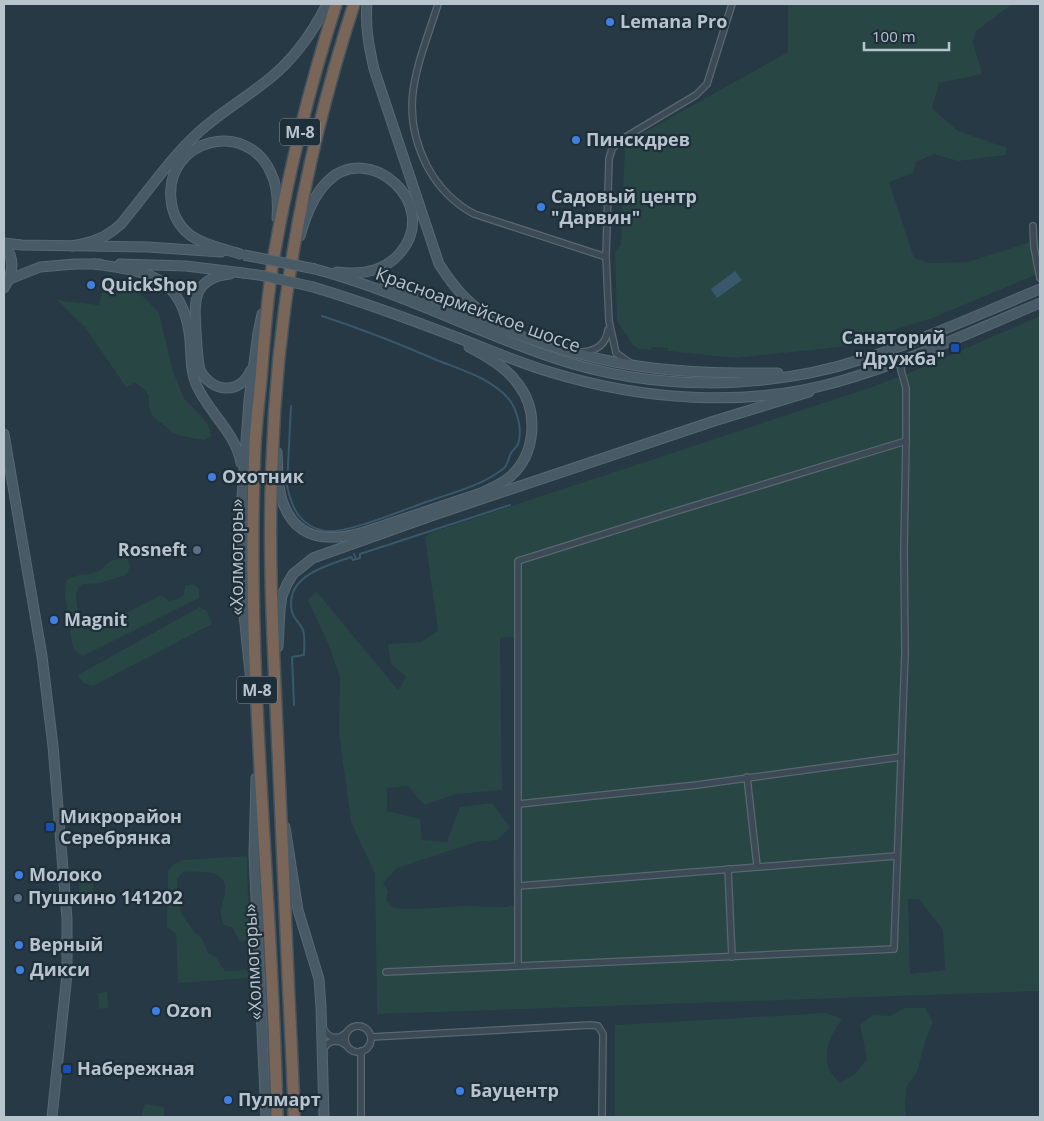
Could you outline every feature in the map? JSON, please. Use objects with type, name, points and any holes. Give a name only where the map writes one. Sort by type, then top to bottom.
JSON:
[{"type":"highway","name":"«Холмогоры»","points":[[277,1117],[258,726],[253,553],[255,444],[273,267],[305,114],[336,4]]},
{"type":"highway","name":"«Холмогоры»","points":[[294,1117],[270,570],[274,414],[291,269],[313,152],[342,40],[354,4]]},
{"type":"main road","points":[[4,244],[72,246],[101,239],[110,233],[120,224],[176,155],[201,131],[271,77],[288,61],[306,40],[327,4]]},
{"type":"main road","points":[[367,4],[365,18],[367,41],[374,69],[439,264],[452,284],[468,302],[488,316],[529,337]]},
{"type":"main road","points":[[242,254],[208,244],[191,236],[176,219],[173,210],[170,191],[176,170],[183,158],[194,149],[206,143],[220,140],[234,142],[248,147],[258,154],[272,174],[278,202],[273,267],[254,358],[243,482],[242,550],[244,615],[258,726]]},
{"type":"main road","points":[[291,269],[301,233],[311,207],[318,192],[328,181],[338,174],[350,170],[363,169],[377,172],[389,178],[400,187],[408,199],[412,213],[412,226],[409,239],[394,260],[381,268],[367,272],[345,273],[317,269]]},
{"type":"main road","points":[[4,244],[12,259],[13,269],[10,279],[4,288]]},
{"type":"main road","name":"Красноармейское шоссе","points":[[72,246],[196,249],[242,254],[317,269],[556,359],[626,376],[662,380],[730,382],[799,375],[827,369],[864,359],[900,346],[1040,289]]},
{"type":"main road","points":[[10,279],[40,267],[95,264],[152,275],[163,281],[180,300],[189,333],[193,375],[203,397],[235,442],[239,452],[243,482]]},
{"type":"main road","name":"Красноармейское шоссе","points":[[95,264],[186,266],[265,276],[350,298],[549,372],[622,390],[698,397],[774,393],[837,382],[902,361],[1040,303]]},
{"type":"main road","points":[[242,273],[211,278],[198,290],[194,310],[198,359],[200,370],[207,381],[213,385],[227,388],[240,384],[246,379],[250,373],[254,358]]},
{"type":"main road","points":[[344,278],[402,292],[570,351],[637,366],[690,372],[741,373],[782,373],[827,369]]},
{"type":"main road","points":[[274,414],[282,501],[288,514],[296,524],[305,532],[318,537],[345,537],[364,532],[481,493],[498,485],[511,476],[519,466],[528,448],[532,427],[527,400],[520,385],[502,367],[479,352],[426,326]]},
{"type":"main road","points":[[276,696],[282,596],[293,574],[313,558],[450,510],[837,382]]},
{"type":"main road","points":[[4,434],[42,656],[67,919],[68,974],[52,1117]]},
{"type":"main road","points":[[259,741],[255,796],[254,854],[266,1117]]},
{"type":"main road","points":[[281,806],[298,910],[319,979],[324,1117]]},
{"type":"street","points":[[438,4],[418,68],[411,105],[417,142],[433,177],[445,194],[458,205],[474,214],[606,257]]},
{"type":"street","points":[[637,366],[616,353],[610,321],[606,257],[609,159],[612,149],[618,141],[696,96],[707,84],[732,4]]},
{"type":"street","points":[[1033,226],[1034,248],[1040,278]]},
{"type":"street","points":[[570,351],[582,352],[597,349],[603,344],[607,336],[610,321]]},
{"type":"street","points":[[386,972],[894,949],[905,653],[906,388],[901,370],[902,361]]},
{"type":"street","points":[[518,966],[518,561],[906,441]]},
{"type":"street","points":[[519,804],[697,785],[901,757]]},
{"type":"street","points":[[747,778],[757,866]]},
{"type":"street","points":[[519,886],[896,856]]},
{"type":"street","points":[[728,869],[732,957]]},
{"type":"street","points":[[322,1023],[326,1033],[332,1037],[342,1036],[354,1027],[360,1026],[366,1029],[371,1037],[369,1046],[361,1051],[353,1051],[339,1041],[330,1042],[324,1047],[322,1053]]},
{"type":"street","points":[[371,1037],[598,1026],[603,1034],[602,1117]]},
{"type":"street","points":[[346,1033],[346,1045]]},
{"type":"street","points":[[361,1051],[361,1117]]},
{"type":"green space","points":[[788,4],[1012,4],[976,31],[973,42],[982,74],[939,83],[932,108],[958,131],[1007,148],[1005,155],[958,161],[934,154],[916,162],[913,173],[889,182],[914,258],[929,263],[968,262],[1040,239],[1040,273],[932,318],[847,346],[736,358],[668,351],[668,348],[652,347],[651,350],[638,349],[633,345],[617,321],[615,252],[621,244],[625,143],[788,52]]},
{"type":"green space","points":[[110,279],[116,283],[129,282],[159,313],[172,368],[183,397],[207,423],[212,435],[205,440],[173,433],[156,419],[150,410],[149,396],[143,388],[135,383],[126,387],[85,327],[56,299],[99,305],[105,282]]},
{"type":"green space","points":[[1040,316],[1040,991],[377,1014],[375,874],[351,822],[339,732],[340,677],[329,646],[308,600],[316,591],[398,690],[406,677],[391,664],[388,644],[421,642],[438,631],[425,537],[430,533],[872,387],[914,371]],"holes":[[[514,637],[516,801],[513,861],[514,905],[505,907],[394,908],[386,901],[388,891],[383,883],[397,868],[476,842],[497,840],[510,827],[492,803],[460,807],[447,842],[422,840],[420,819],[387,811],[387,788],[408,786],[424,805],[456,794],[502,790],[500,638]],[[908,899],[919,899],[943,930],[945,970],[910,974]]]},
{"type":"green space","points":[[128,559],[130,567],[126,575],[100,583],[83,584],[77,589],[76,598],[79,623],[85,629],[94,629],[162,595],[168,601],[177,599],[184,595],[185,586],[193,584],[199,589],[199,598],[83,656],[74,650],[72,643],[65,595],[66,581],[74,576],[96,572],[111,561]]},
{"type":"green space","points":[[200,607],[207,611],[212,624],[93,686],[83,683],[78,675]]},
{"type":"green space","points":[[247,856],[249,940],[240,942],[232,927],[224,925],[221,911],[225,889],[224,882],[220,877],[206,872],[183,872],[177,879],[177,888],[181,913],[195,933],[202,938],[208,953],[216,957],[225,971],[247,970],[249,978],[178,983],[176,934],[167,927],[168,871],[173,865],[182,860]]},
{"type":"green space","points":[[79,876],[93,876],[93,903],[79,903]]},
{"type":"green space","points":[[107,992],[108,1008],[99,1009],[98,993]]},
{"type":"green space","points":[[905,1008],[925,1008],[933,1022],[926,1038],[917,1072],[907,1086],[906,1117],[615,1117],[615,1025],[826,1013],[842,1019],[827,1049],[829,1069],[840,1083],[856,1073],[867,1059],[860,1025],[873,1015],[890,1016]]},
{"type":"green space","points":[[145,1104],[164,1107],[164,1117],[141,1117]]},
{"type":"water","points":[[735,271],[742,280],[717,298],[711,289]]},
{"type":"waterway","points":[[291,406],[287,486],[289,494],[298,515],[303,521],[316,529],[325,531],[335,531],[361,525],[476,485],[505,467],[511,453],[518,444],[520,432],[514,408],[508,398],[493,385],[475,375],[322,316]]},
{"type":"waterway","points":[[357,559],[360,558],[360,554],[510,505]]},
{"type":"waterway","points":[[354,554],[356,559]]},
{"type":"waterway","points":[[294,705],[292,657],[304,655],[304,634],[292,612],[291,600],[294,589],[309,574],[319,569],[351,557],[353,560],[356,559]]},
{"type":"place","name":"Lemana Pro","points":[[610,22]]},
{"type":"place","name":"Пинскдрев","points":[[576,140]]},
{"type":"place","name":"Садовый центр \"Дарвин\"","points":[[541,207]]},
{"type":"place","name":"QuickShop","points":[[91,285]]},
{"type":"place","name":"Санаторий \"Дружба\"","points":[[955,348]]},
{"type":"place","name":"Охотник","points":[[212,477]]},
{"type":"place","name":"Rosneft","points":[[197,550]]},
{"type":"place","name":"Magnit","points":[[54,620]]},
{"type":"place","name":"Микрорайон Серебрянка","points":[[50,827]]},
{"type":"place","name":"Молоко","points":[[19,875]]},
{"type":"place","name":"Пушкино 141202","points":[[18,898]]},
{"type":"place","name":"Верный","points":[[19,945]]},
{"type":"place","name":"Дикси","points":[[20,970]]},
{"type":"place","name":"Ozon","points":[[156,1011]]},
{"type":"place","name":"Набережная","points":[[67,1069]]},
{"type":"place","name":"Бауцентр","points":[[460,1091]]},
{"type":"place","name":"Пулмарт","points":[[228,1100]]}]
